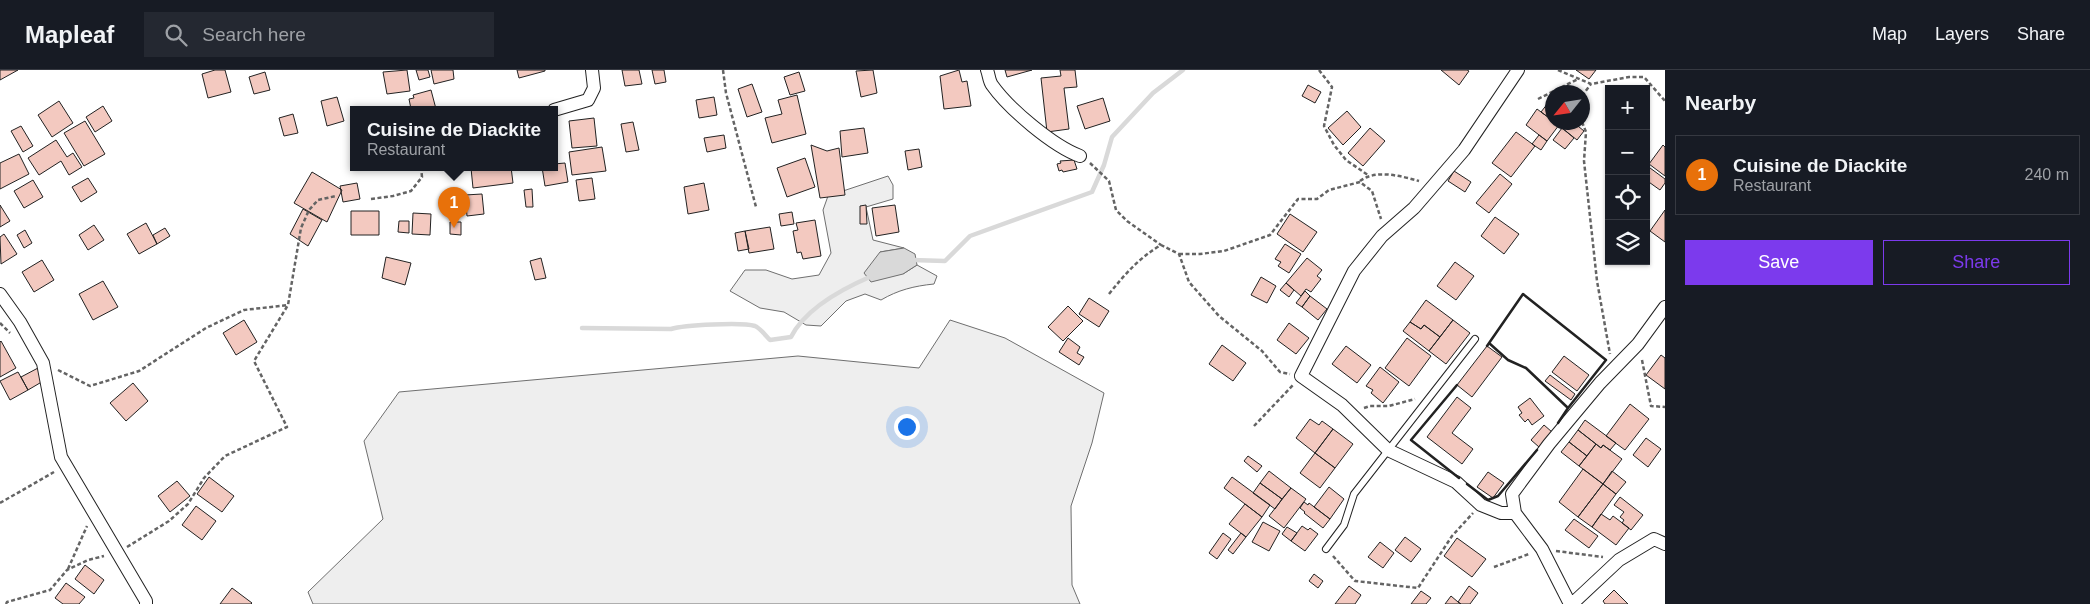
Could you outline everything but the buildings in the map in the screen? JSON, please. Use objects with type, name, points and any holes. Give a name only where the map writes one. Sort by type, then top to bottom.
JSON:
[{"type":"street","points":[[558,109],[588,100],[594,88],[592,70]]},
{"type":"street","points":[[987,70],[991,84],[1019,114],[1050,140],[1080,156]]},
{"type":"street","points":[[1515,513],[1501,513],[1481,505],[1456,482],[1388,450],[1342,404],[1301,376],[1354,271],[1382,236],[1414,208],[1464,150],[1518,70]]},
{"type":"street","points":[[0,294],[20,322],[44,362],[61,457],[146,601],[146,604]]},
{"type":"street","points":[[1665,307],[1638,344],[1612,370],[1549,444],[1512,494],[1515,513],[1542,549],[1571,604],[1619,560],[1654,539],[1665,544]]},
{"type":"lane","points":[[1326,549],[1344,525],[1354,494],[1475,339]]},
{"type":"path","points":[[723,70],[726,93],[756,207]]},
{"type":"path","points":[[1320,70],[1332,87],[1324,126],[1334,145],[1346,160],[1368,176]]},
{"type":"path","points":[[1558,70],[1591,84],[1629,77],[1644,77],[1665,101]]},
{"type":"path","points":[[1538,98],[1578,79]]},
{"type":"path","points":[[1585,130],[1584,161],[1597,281],[1612,370]]},
{"type":"path","points":[[1080,156],[1092,164],[1109,181],[1116,210],[1127,221],[1160,246],[1179,254],[1224,251],[1270,235],[1298,199],[1317,200],[1330,190],[1360,182],[1368,176],[1400,175],[1433,185]]},
{"type":"path","points":[[371,199],[411,191],[422,177],[421,171]]},
{"type":"path","points":[[1360,182],[1372,191],[1382,218],[1382,236]]},
{"type":"path","points":[[67,570],[88,560],[118,553],[169,521],[188,504],[204,478],[225,456],[287,427],[254,361],[288,305],[301,228],[309,210],[318,200],[336,196]]},
{"type":"path","points":[[1109,294],[1128,270],[1144,255],[1160,246]]},
{"type":"path","points":[[1179,254],[1190,282],[1219,316],[1262,351],[1280,372],[1301,376]]},
{"type":"path","points":[[44,362],[90,386],[139,371],[206,328],[244,310],[288,305]]},
{"type":"path","points":[[0,323],[12,335]]},
{"type":"path","points":[[1638,344],[1651,406],[1665,407]]},
{"type":"path","points":[[1254,426],[1301,376]]},
{"type":"path","points":[[1352,414],[1370,406],[1389,406],[1431,396]]},
{"type":"path","points":[[0,503],[53,474],[61,457]]},
{"type":"path","points":[[1326,549],[1355,581],[1418,588],[1452,536],[1481,505]]},
{"type":"path","points":[[6,604],[7,602],[50,590],[67,570],[94,512]]},
{"type":"shaded area","points":[[888,176],[893,185],[893,199],[866,207],[873,240],[904,248],[880,252],[903,274],[917,265],[937,276],[934,284],[906,289],[881,300],[865,294],[846,301],[821,326],[806,325],[784,312],[760,308],[730,291],[745,270],[766,270],[792,279],[819,275],[831,253],[823,210],[828,196]]},
{"type":"shaded area","points":[[904,248],[915,254],[917,265],[903,274],[871,282],[864,273],[880,252]]},
{"type":"shaded area","points":[[950,320],[1005,338],[1104,393],[1092,443],[1071,506],[1072,585],[1080,604],[313,604],[308,592],[383,519],[364,441],[399,392],[798,356],[919,368]]},
{"type":"waterway","points":[[912,260],[945,261],[970,236],[1092,192],[1104,165],[1112,137],[1153,93],[1183,70]]},
{"type":"waterway","points":[[582,328],[671,329],[700,325],[738,324],[755,326],[770,340],[791,337],[806,317],[826,300],[872,276]]},
{"type":"wall","points":[[1487,346],[1523,294],[1606,360],[1568,408],[1526,368],[1508,360],[1489,343]]},
{"type":"wall","points":[[1457,385],[1411,440],[1459,478]]},
{"type":"wall","points":[[1558,423],[1568,408]]},
{"type":"wall","points":[[1467,484],[1488,500],[1498,496],[1537,450]]},
{"type":"place","name":"Cuisine de Diackite","points":[[454,228]]}]
